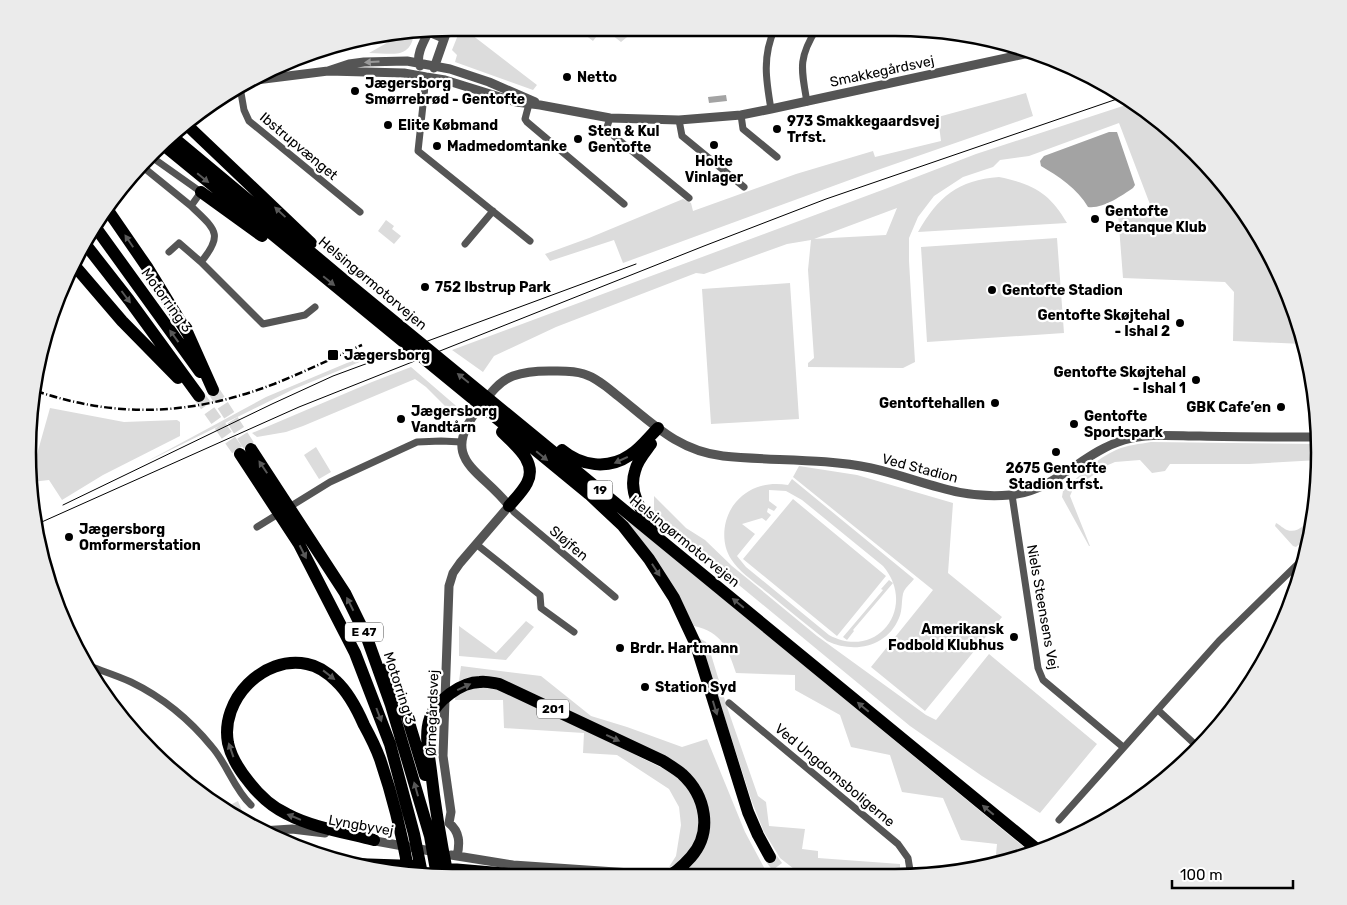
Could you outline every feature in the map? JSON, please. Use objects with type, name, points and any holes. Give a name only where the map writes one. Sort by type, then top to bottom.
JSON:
[{"type":"highway","points":[[191,129],[287,219],[350,285]]},
{"type":"highway","name":"Helsingørmotorvejen","points":[[177,141],[1032,846]]},
{"type":"highway","name":"Helsingørmotorvejen","points":[[168,149],[589,494],[623,526],[649,559],[674,598],[696,645],[748,812],[770,857]]},
{"type":"highway","points":[[201,192],[275,245],[313,268]]},
{"type":"highway","name":"Motorring 3","points":[[99,232],[213,390],[188,334],[147,267],[111,214]]},
{"type":"highway","points":[[78,270],[122,321],[166,367],[199,396],[89,249]]},
{"type":"highway","points":[[450,380],[521,451],[527,461],[530,474],[527,484],[510,506]]},
{"type":"highway","points":[[492,402],[528,423],[567,454],[582,462],[594,464],[614,463],[631,455],[658,428]]},
{"type":"highway","points":[[658,428],[635,471],[634,493],[637,504],[645,516],[672,549]]},
{"type":"highway","name":"Motorring 3","points":[[421,868],[414,834],[390,744],[355,653],[299,544],[245,452],[344,594],[367,638],[391,705],[430,836],[436,868]]},
{"type":"highway","points":[[367,638],[377,650],[407,716],[434,806],[450,869]]},
{"type":"highway","points":[[374,840],[286,814],[257,791],[238,766],[228,741],[228,725],[231,709],[239,693],[253,679],[278,665],[292,663],[307,664],[322,670],[337,681],[352,701],[380,758],[402,832],[409,866]]},
{"type":"highway","name":"201","points":[[434,806],[427,741],[429,722],[436,706],[458,689],[470,683],[499,684],[663,761],[682,774],[700,798],[705,826],[695,853],[679,869]]},
{"type":"highway","points":[[486,869],[513,866]]},
{"type":"street","points":[[771,109],[765,70],[767,52],[772,36]]},
{"type":"street","points":[[807,102],[801,71],[802,58],[812,36]]},
{"type":"street","points":[[425,37],[418,62],[426,77]]},
{"type":"street","points":[[437,37],[443,39],[436,65],[426,77],[418,151],[530,241]]},
{"type":"street","name":"Smakkegårdsvej","points":[[328,70],[404,74],[445,80],[516,102],[610,118],[679,120],[741,115],[1019,55]]},
{"type":"street","name":"Smakkegårdsvej","points":[[328,70],[349,64],[374,61],[418,62],[436,65],[483,80],[540,105]]},
{"type":"street","points":[[270,78],[328,70]]},
{"type":"street","name":"Ibstrupvænget","points":[[241,94],[244,110],[249,121],[360,212]]},
{"type":"street","points":[[529,104],[525,119],[527,122],[624,204]]},
{"type":"street","points":[[741,115],[743,128],[777,157]]},
{"type":"street","points":[[610,118],[607,128],[609,132],[689,198]]},
{"type":"street","points":[[679,120],[682,136],[744,187]]},
{"type":"street","points":[[156,160],[201,192],[192,206]]},
{"type":"street","points":[[147,170],[192,206],[211,226],[216,236],[213,248],[201,262]]},
{"type":"street","points":[[465,244],[493,211]]},
{"type":"street","points":[[169,252],[179,243],[201,262],[263,324],[305,315],[315,307]]},
{"type":"street","points":[[510,506],[468,464],[462,442],[469,421],[500,384],[508,378],[527,373],[561,371],[583,374],[612,391],[658,428]]},
{"type":"street","name":"Ved Stadion","points":[[658,428],[684,446],[723,456],[826,462],[870,468],[948,491],[983,496],[1012,495],[1043,486],[1098,451],[1134,437],[1310,438]]},
{"type":"street","points":[[257,528],[330,482],[417,442],[462,442]]},
{"type":"street","name":"Niels Steensens Vej","points":[[1012,495],[1038,668],[1043,680],[1123,748]]},
{"type":"street","name":"Ørnegårdsvej","points":[[454,855],[458,838],[455,828],[449,823],[451,812],[444,769],[449,586],[453,573],[510,506]]},
{"type":"street","name":"Sløjfen","points":[[510,506],[514,512],[615,597]]},
{"type":"street","points":[[476,544],[540,595],[541,608],[574,632]]},
{"type":"street","points":[[1059,820],[1219,640],[1295,567]]},
{"type":"street","points":[[97,669],[150,692],[178,712],[214,748],[243,796],[251,805]]},
{"type":"street","name":"Ved Ungdomsboligerne","points":[[729,703],[898,844],[908,858],[910,868]]},
{"type":"street","points":[[1158,710],[1193,742]]},
{"type":"street","name":"Lyngbyvej","points":[[277,830],[292,829],[374,840],[513,866],[561,869]]},
{"type":"shaded area","points":[[458,36],[473,36],[537,85],[533,90],[455,62],[457,55],[452,50]]},
{"type":"shaded area","points":[[586,36],[597,36],[593,41]]},
{"type":"shaded area","points":[[613,36],[628,36],[621,42]]},
{"type":"shaded area","points":[[413,38],[408,48],[404,51],[392,54],[369,53],[390,41]]},
{"type":"shaded area","points":[[1026,93],[1033,116],[866,174],[623,263],[614,240],[550,261],[545,254],[683,199],[691,203],[693,211],[796,174],[873,151],[875,157],[941,141],[938,117]]},
{"type":"shaded area","points":[[726,95],[727,101],[709,103],[708,97]]},
{"type":"shaded area","points":[[1125,105],[1148,122],[1189,158],[1225,199],[1241,221],[1268,268],[1289,319],[1297,344],[1233,341],[1234,292],[1225,282],[1123,278],[1118,213],[1151,207],[1119,123],[1029,156],[1000,160],[993,167],[963,177],[934,196],[918,217],[909,238],[915,362],[903,368],[808,367],[808,363],[814,358],[808,270],[811,240],[787,244],[704,274],[696,273],[556,327],[494,356],[483,372],[452,350],[976,154]],"holes":[[[897,208],[886,235],[814,239]]]},
{"type":"shaded area","points":[[1109,132],[1117,132],[1135,185],[1112,201],[1100,206],[1088,207],[1079,194],[1041,166],[1040,161],[1044,156]]},
{"type":"shaded area","points":[[999,177],[1022,183],[1039,191],[1054,204],[1067,223],[918,232],[933,209],[951,192],[972,182]]},
{"type":"shaded area","points":[[386,220],[394,226],[392,229],[401,236],[394,244],[378,231]]},
{"type":"shaded area","name":"Gentofte Stadion","points":[[1057,238],[1064,333],[927,342],[921,247]]},
{"type":"shaded area","points":[[790,283],[799,419],[711,424],[702,289]]},
{"type":"shaded area","points":[[379,354],[294,389],[144,463],[266,397],[354,360]]},
{"type":"shaded area","points":[[411,367],[462,411],[456,417],[426,387],[415,379],[286,432],[257,437],[252,433],[372,382]]},
{"type":"shaded area","points":[[50,408],[124,422],[177,420],[180,422],[180,436],[103,475],[62,500],[49,480],[37,481],[36,457]]},
{"type":"shaded area","points":[[1151,442],[1311,444],[1311,460],[1249,464],[1170,464],[1165,471],[1152,473],[1140,460],[1115,462],[1073,489],[1070,496],[1089,546],[1062,497],[1063,491],[1102,458],[1116,450]]},
{"type":"shaded area","points":[[316,447],[331,472],[319,479],[304,455]]},
{"type":"shaded area","points":[[799,466],[857,475],[953,503],[948,573],[1002,617],[925,711],[871,667],[933,590],[793,477]]},
{"type":"shaded area","points":[[792,479],[914,579],[904,591],[902,608],[894,628],[878,641],[869,645],[848,647],[827,641],[748,577],[731,559],[725,545],[724,530],[728,515],[736,502],[747,492],[760,486],[773,484],[788,485]],"holes":[[[769,490],[786,491],[802,500],[883,566],[893,582],[896,598],[894,613],[887,626],[876,635],[863,641],[847,641],[829,635],[746,567],[737,556],[755,534],[742,524],[762,518],[766,521],[771,515],[767,512],[768,508],[774,511],[777,507],[769,501]]]},
{"type":"shaded area","points":[[654,496],[686,528],[705,540],[732,566],[817,636],[926,715],[936,720],[989,654],[1097,744],[1040,813],[982,776],[910,726],[688,543],[654,511]]},
{"type":"shaded area","points":[[793,499],[886,576],[837,636],[743,559]]},
{"type":"shaded area","points":[[618,512],[1025,848],[996,856],[997,844],[961,840],[943,798],[902,792],[890,755],[851,747],[840,715],[795,690],[795,675],[736,673],[727,649],[711,632],[694,626],[677,594]]},
{"type":"shaded area","points":[[1276,523],[1291,531],[1304,525],[1301,543],[1296,547],[1275,526]]},
{"type":"shaded area","points":[[889,580],[893,583],[853,630],[847,640],[843,637],[883,590],[881,589]]},
{"type":"shaded area","points":[[526,621],[534,627],[506,660],[459,656],[459,626],[496,653]]},
{"type":"shaded area","points":[[699,638],[706,642],[709,648],[758,796],[766,802],[769,826],[805,829],[802,849],[818,851],[818,858],[900,864],[900,869],[794,869],[780,858],[764,832],[752,802]]},
{"type":"shaded area","points":[[461,666],[541,676],[591,716],[682,747],[707,739],[745,832],[765,869],[686,869],[706,840],[692,778],[479,677],[466,678],[459,681]]},
{"type":"shaded area","points":[[487,686],[506,691],[664,769],[682,781],[695,798],[700,822],[696,838],[685,856],[669,867],[676,856],[681,825],[679,807],[669,789],[617,755],[583,753],[584,733],[504,728],[503,700],[455,700],[456,692]]},
{"type":"shaded area","points":[[238,801],[242,812],[233,806],[232,804]]},
{"type":"tunnel","points":[[213,390],[251,449]]},
{"type":"tunnel","points":[[199,396],[240,454]]},
{"type":"tunnel","points":[[770,857],[779,869]]},
{"type":"tram line","points":[[42,522],[299,407],[704,246],[826,199],[1115,100]]},
{"type":"tram line","points":[[63,505],[333,376],[636,264]]},
{"type":"railway","points":[[41,392],[97,406],[126,409],[156,410],[185,407],[214,402],[274,384],[362,345]]},
{"type":"place","name":"Netto","points":[[567,77]]},
{"type":"place","name":"Jægersborg Smørrebrød - Gentofte","points":[[355,91]]},
{"type":"place","name":"Elite Købmand","points":[[388,125]]},
{"type":"place","name":"973 Smakkegaardsvej Trfst.","points":[[777,129]]},
{"type":"place","name":"Sten & Kul Gentofte","points":[[578,139]]},
{"type":"place","name":"Holte Vinlager","points":[[714,145]]},
{"type":"place","name":"Madmedomtanke","points":[[437,146]]},
{"type":"place","name":"Gentofte Petanque Klub","points":[[1095,219]]},
{"type":"place","name":"752 Ibstrup Park","points":[[425,287]]},
{"type":"place","name":"Gentofte Stadion","points":[[992,290]]},
{"type":"place","name":"Gentofte Skøjtehal - Ishal 2","points":[[1180,323]]},
{"type":"place","name":"Jægersborg","points":[[333,355]]},
{"type":"place","name":"Gentofte Skøjtehal - Ishal 1","points":[[1196,380]]},
{"type":"place","name":"Gentoftehallen","points":[[995,403]]},
{"type":"place","name":"GBK Cafe’en","points":[[1281,407]]},
{"type":"place","name":"Jægersborg Vandtårn","points":[[401,419]]},
{"type":"place","name":"Gentofte Sportspark","points":[[1074,424]]},
{"type":"place","name":"2675 Gentofte Stadion trfst.","points":[[1056,452]]},
{"type":"place","name":"Jægersborg Omformerstation","points":[[69,537]]},
{"type":"place","name":"Amerikansk Fodbold Klubhus","points":[[1014,637]]},
{"type":"place","name":"Brdr. Hartmann","points":[[620,648]]},
{"type":"place","name":"Station Syd","points":[[645,687]]}]
